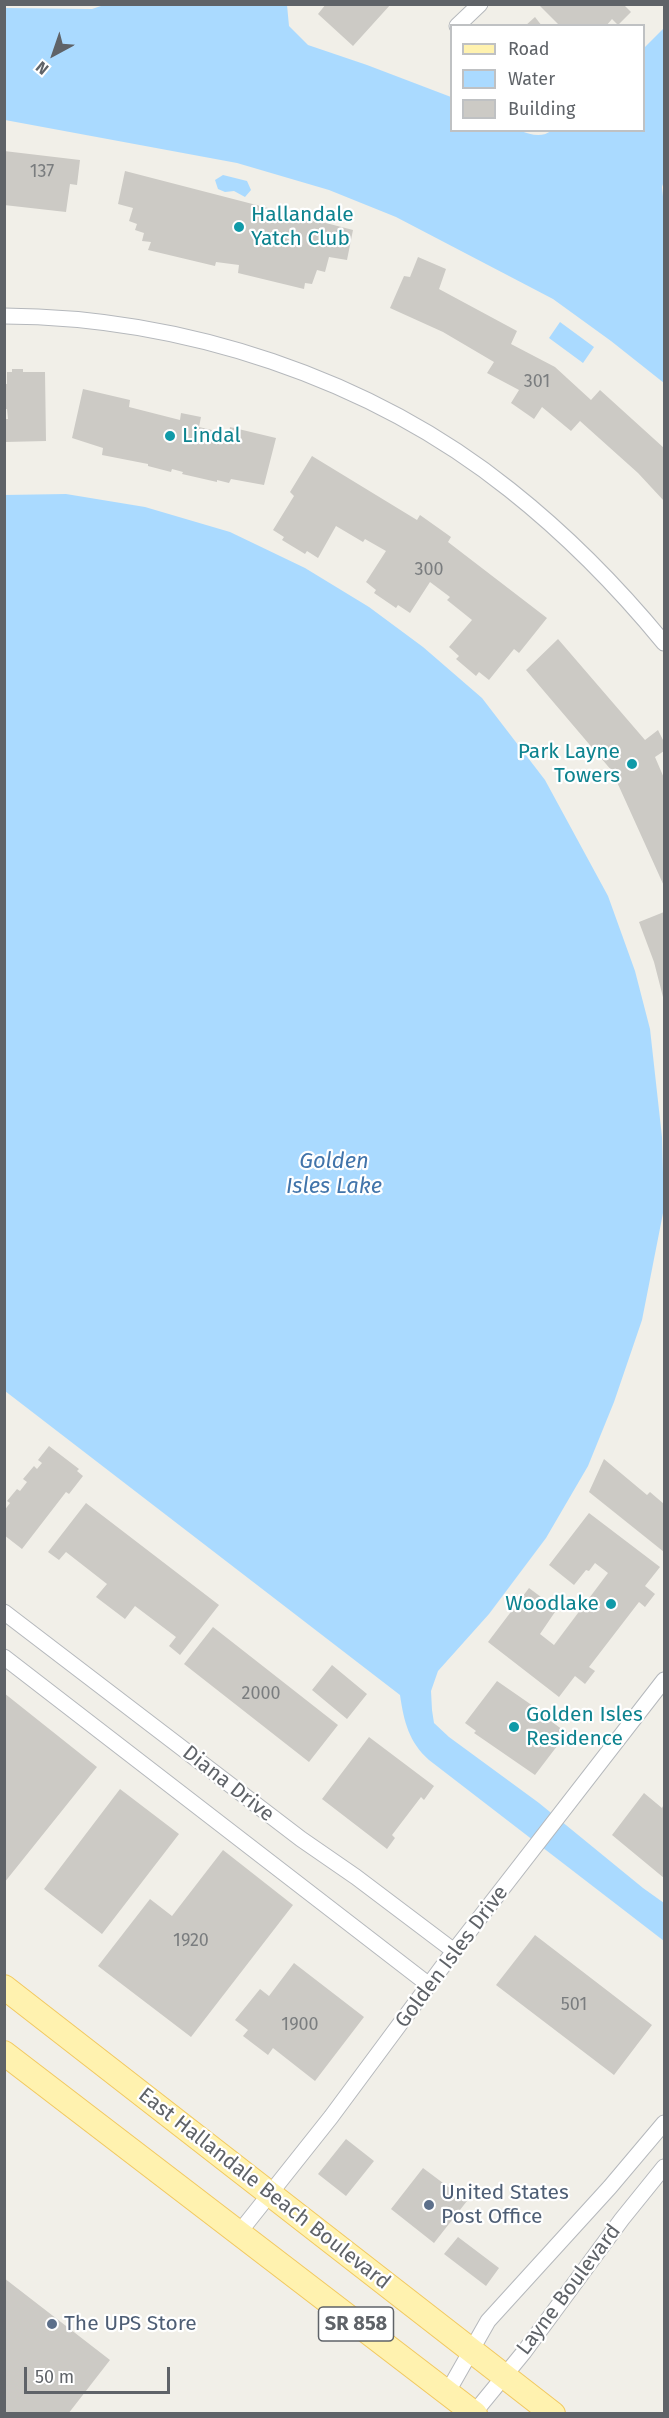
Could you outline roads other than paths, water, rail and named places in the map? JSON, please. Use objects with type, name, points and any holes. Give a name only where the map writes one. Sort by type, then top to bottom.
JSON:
[{"type":"main road","name":"East Hallandale Beach Boulevard","points":[[4,1987],[553,2414]]},
{"type":"main road","name":"SR 858","points":[[4,2053],[474,2413]]},
{"type":"street","points":[[459,24],[480,4]]},
{"type":"street","points":[[4,316],[55,317],[105,323],[200,340],[255,356],[354,395],[456,452],[509,489],[554,526],[594,564],[632,604],[664,643]]},
{"type":"street","name":"Diana Drive","points":[[4,1612],[301,1839],[356,1877],[454,1952]]},
{"type":"street","name":"Diana Drive","points":[[4,1657],[429,1985]]},
{"type":"street","name":"Golden Isles Drive","points":[[238,2234],[331,2117],[454,1952],[664,1680]]},
{"type":"street","name":"Layne Boulevard","points":[[447,2392],[488,2321],[610,2187],[664,2123]]},
{"type":"street","name":"Layne Boulevard","points":[[474,2413],[524,2352],[622,2218],[664,2167]]},
{"type":"water","points":[[104,5],[287,5],[289,26],[308,45],[450,97],[450,132],[524,132],[537,135],[549,132],[645,132],[645,47],[664,28],[664,181],[662,187],[664,206],[664,383],[553,299],[396,217],[329,190],[237,163],[5,120],[5,8],[92,9]]},
{"type":"water","points":[[223,175],[247,181],[251,190],[245,197],[234,191],[225,192],[218,189],[215,180]]},
{"type":"water","points":[[560,322],[594,347],[583,363],[549,338]]},
{"type":"water","name":"Golden Isles Lake","points":[[66,494],[145,507],[230,532],[305,568],[369,607],[423,647],[482,698],[545,780],[608,896],[635,971],[650,1029],[662,1137],[664,1208],[642,1320],[614,1402],[588,1466],[546,1538],[489,1614],[438,1671],[431,1691],[432,1710],[434,1723],[449,1737],[539,1803],[664,1903],[664,1941],[429,1760],[408,1731],[400,1695],[5,1391],[4,495]]},
{"type":"place","name":"Hallandale Yatch Club","points":[[239,227]]},
{"type":"place","name":"Lindal","points":[[170,436]]},
{"type":"place","name":"Park Layne Towers","points":[[632,764]]},
{"type":"place","name":"Woodlake","points":[[611,1604]]},
{"type":"place","name":"Golden Isles Residence","points":[[514,1727]]},
{"type":"place","name":"United States Post Office","points":[[429,2205]]},
{"type":"place","name":"The UPS Store","points":[[52,2324]]}]
